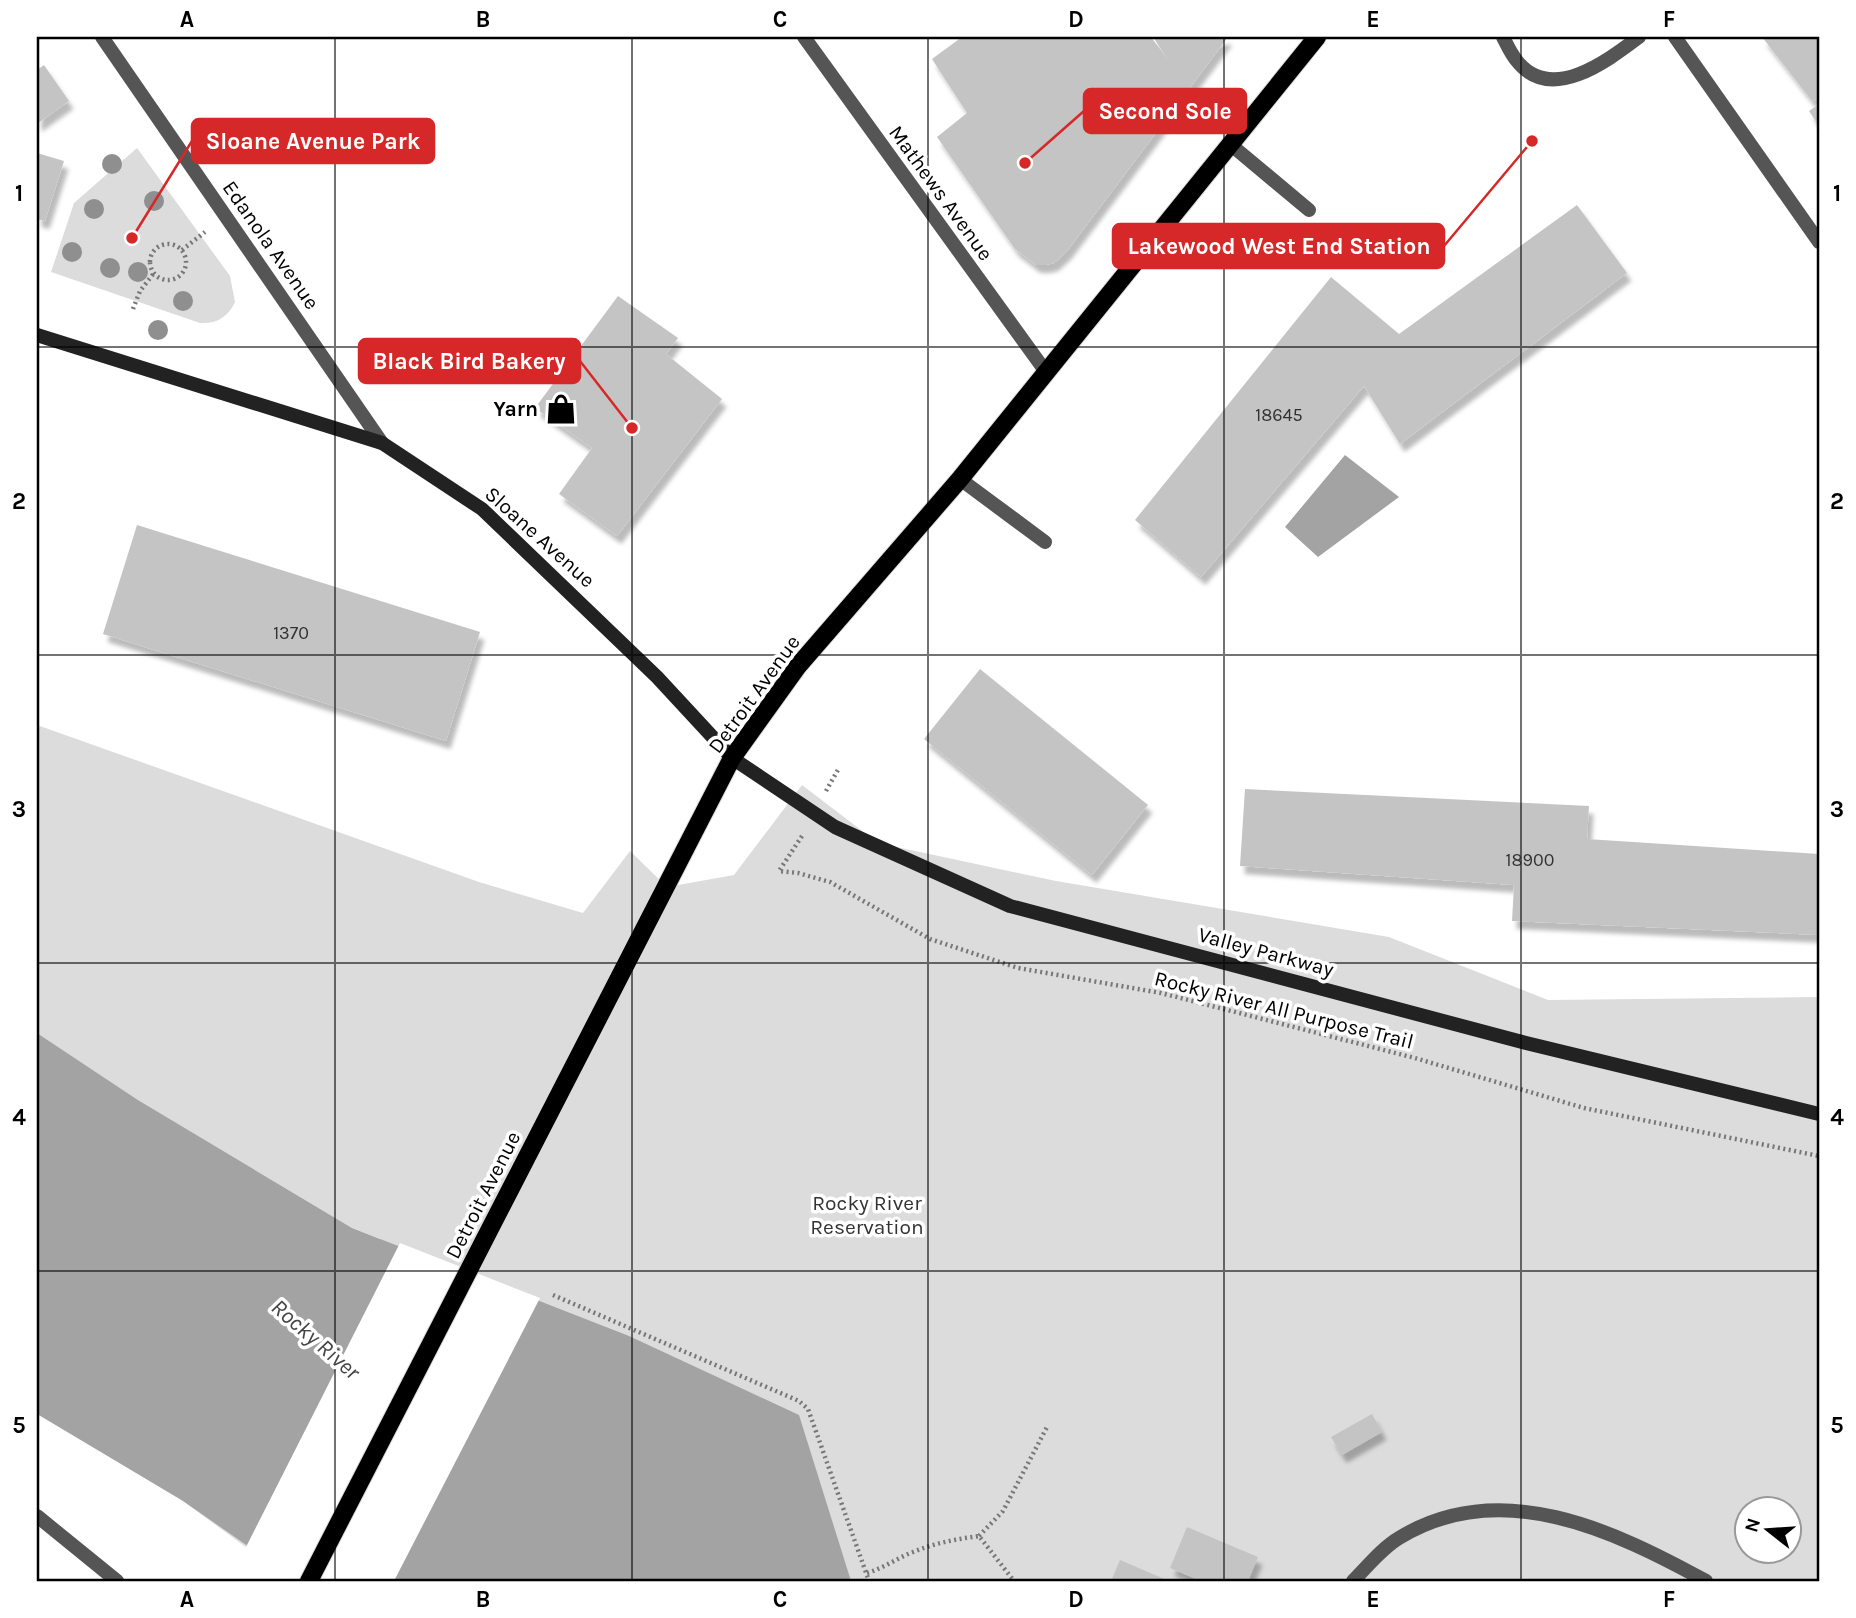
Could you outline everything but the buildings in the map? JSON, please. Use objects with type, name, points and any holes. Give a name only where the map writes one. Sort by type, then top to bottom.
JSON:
[{"type":"main road","name":"Detroit Avenue","points":[[309,1581],[732,758],[798,666],[960,480],[1317,37]]},
{"type":"street","name":"Edanola Avenue","points":[[102,37],[382,443]]},
{"type":"street","name":"Mathews Avenue","points":[[803,37],[1046,372]]},
{"type":"street","points":[[1503,37],[1517,62],[1531,73],[1550,81],[1572,78],[1616,54],[1639,37]]},
{"type":"street","points":[[1675,37],[1819,242]]},
{"type":"street","points":[[1230,144],[1309,210]]},
{"type":"street","name":"Sloane Avenue","points":[[37,335],[382,443],[482,509],[657,677],[732,758]]},
{"type":"street","points":[[960,480],[1045,542]]},
{"type":"street","name":"Valley Parkway","points":[[732,758],[835,827],[1010,905],[1526,1043],[1819,1114]]},
{"type":"street","points":[[1353,1581],[1398,1538],[1448,1514],[1511,1508],[1582,1523],[1668,1560],[1706,1581]]},
{"type":"street","points":[[37,1516],[117,1581]]},
{"type":"path","points":[[181,250],[205,232]]},
{"type":"path","points":[[172,244],[181,250],[186,260],[180,275],[164,279],[154,273],[150,263],[156,248],[172,244]]},
{"type":"path","points":[[133,309],[140,291],[154,273]]},
{"type":"path","name":"Rocky River All Purpose Trail","points":[[794,849],[779,871],[830,882],[930,939],[1018,968],[1161,993],[1348,1040],[1584,1108],[1819,1156]]},
{"type":"path","points":[[553,1295],[799,1401],[808,1409],[869,1581]]},
{"type":"path","points":[[867,1573],[890,1566],[910,1553],[948,1541],[979,1536],[1003,1511],[1047,1427]]},
{"type":"path","points":[[979,1536],[1014,1581]]},
{"type":"green space","points":[[137,148],[230,276],[235,302],[229,312],[217,321],[200,323],[51,272],[74,203]]},
{"type":"green space","name":"Rocky River Reservation","points":[[37,725],[479,882],[583,913],[630,851],[667,887],[734,875],[802,785],[878,843],[1056,881],[1389,937],[1548,1000],[1819,997],[1819,1581],[292,1581],[183,1501],[381,1239],[352,1228],[138,1100],[37,1033]]},
{"type":"water","points":[[1345,455],[1399,497],[1318,557],[1285,527]]},
{"type":"water","name":"Rocky River","points":[[37,1033],[138,1100],[352,1228],[629,1336],[799,1415],[851,1581],[298,1581],[183,1501],[37,1414]]},
{"type":"pier","points":[[400,1243],[540,1298],[394,1581],[292,1581],[245,1549]]},
{"type":"place","name":"Lakewood West End Station","points":[[1532,141]]},
{"type":"place","name":"Second Sole","points":[[1025,163]]},
{"type":"place","name":"Sloane Avenue Park","points":[[132,238]]},
{"type":"place","name":"Yarn","points":[[561,409]]},
{"type":"place","name":"Black Bird Bakery","points":[[632,428]]}]
